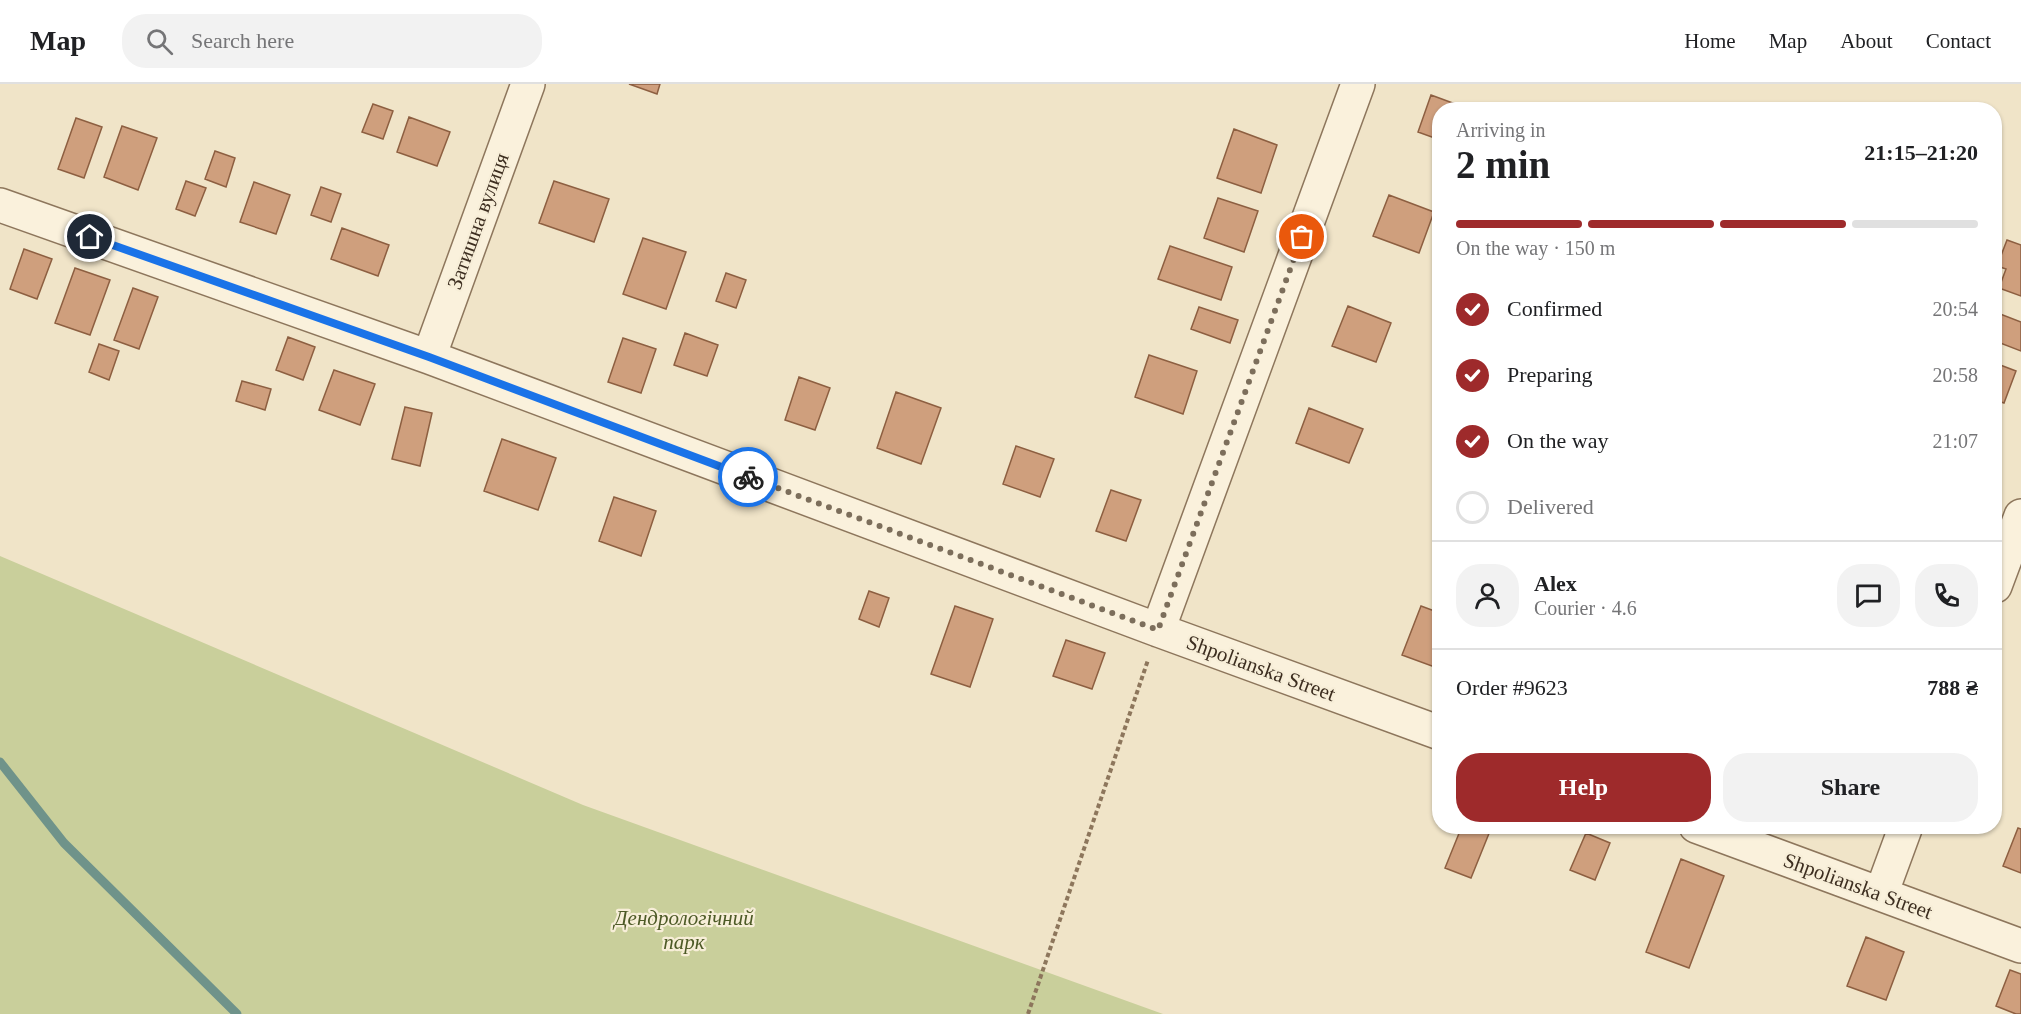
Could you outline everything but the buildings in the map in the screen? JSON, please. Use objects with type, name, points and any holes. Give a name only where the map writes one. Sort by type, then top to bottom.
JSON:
[{"type":"street","name":"Затишна вулиця","points":[[429,357],[528,84]]},
{"type":"street","points":[[1158,630],[1358,84]]},
{"type":"street","name":"Shpolianska Street","points":[[0,205],[429,357],[1432,730]]},
{"type":"street","points":[[2002,567],[2021,516]]},
{"type":"street","name":"Shpolianska Street","points":[[1717,834],[2021,946]]},
{"type":"street","points":[[1881,894],[1903,834]]},
{"type":"path","points":[[1028,1014],[1158,630]]},
{"type":"green space","name":"Дендрологічний парк","points":[[0,556],[583,805],[1163,1014],[0,1014]]},
{"type":"waterway","points":[[0,762],[64,843],[237,1014]]},
{"type":"way so far","points":[[748,477],[1158,630],[1302,237]]},
{"type":"route","points":[[90,237],[429,357],[748,477]]}]
